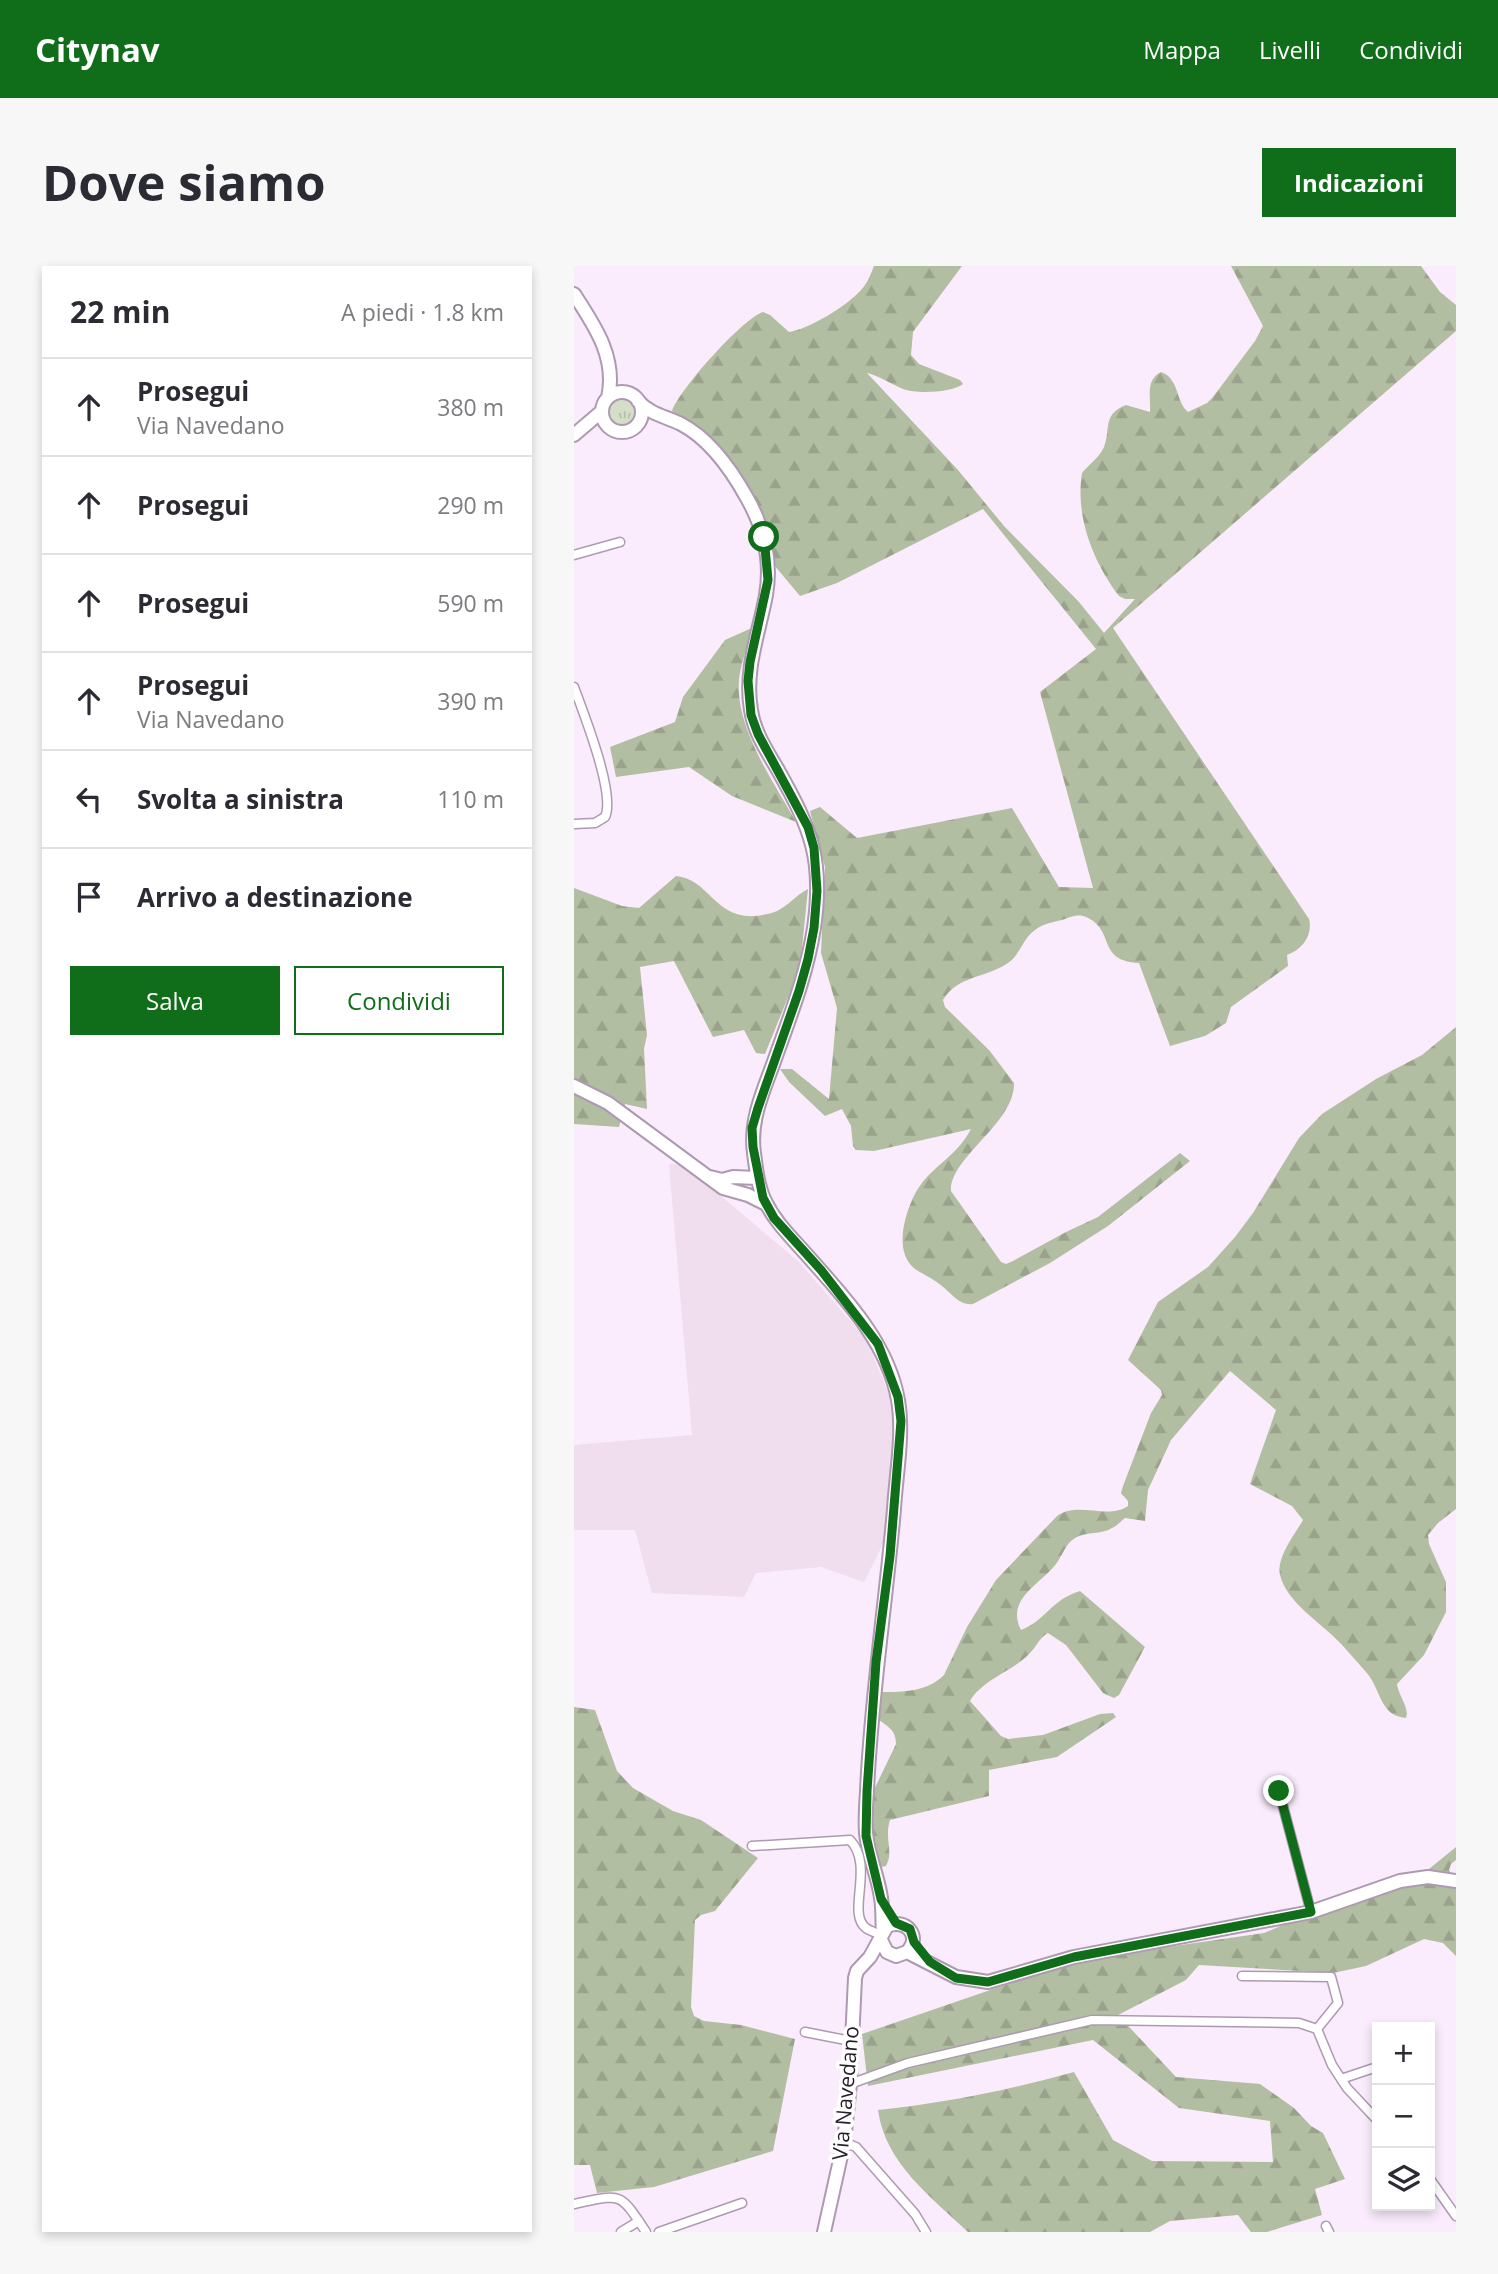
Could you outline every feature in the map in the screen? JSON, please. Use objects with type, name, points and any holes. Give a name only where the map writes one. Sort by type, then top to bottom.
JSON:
[{"type":"street","points":[[574,294],[596,327],[610,372],[608,398],[602,411],[577,433]]},
{"type":"street","points":[[610,372],[621,389],[653,414],[692,431],[718,456],[748,499],[764,537],[768,580],[750,662],[749,697],[758,734],[808,827],[814,848],[817,891],[808,959],[752,1128],[753,1147],[757,1178],[774,1218],[821,1270],[878,1344],[898,1397],[901,1421],[890,1556],[876,1662],[866,1836],[881,1899],[883,1947],[889,1954]]},
{"type":"street","points":[[608,398],[620,392],[634,397],[642,414],[636,427]]},
{"type":"street","points":[[602,411],[610,428]]},
{"type":"street","points":[[577,433],[591,426],[623,432],[650,420],[671,420]]},
{"type":"street","points":[[574,555],[620,542]]},
{"type":"street","points":[[574,687],[591,732],[609,804],[606,817],[601,821],[574,824]]},
{"type":"street","points":[[574,1086],[608,1103],[723,1188],[766,1204]]},
{"type":"street","points":[[733,1177],[746,1164],[753,1147]]},
{"type":"street","points":[[706,1176],[722,1180],[733,1177],[757,1178]]},
{"type":"street","points":[[739,1192],[757,1178]]},
{"type":"street","points":[[1279,1791],[1311,1912]]},
{"type":"street","points":[[752,1846],[850,1840],[857,1847],[862,1864],[859,1920],[866,1929],[882,1935]]},
{"type":"street","points":[[910,1947],[956,1978],[988,1982],[1074,1957],[1311,1912],[1400,1881],[1428,1877],[1456,1881]]},
{"type":"street","points":[[881,1899],[896,1923],[910,1929],[910,1947]]},
{"type":"street","points":[[882,1935],[887,1926],[896,1923]]},
{"type":"street","name":"Via Navedano","points":[[824,2232],[845,2142],[855,1978],[882,1935]]},
{"type":"street","points":[[870,1957],[889,1954],[896,1956],[910,1947]]},
{"type":"street","points":[[1242,1976],[1331,1978],[1338,2003],[1317,2029]]},
{"type":"street","points":[[850,2084],[908,2063],[1092,2020],[1299,2023],[1317,2029],[1341,2079],[1372,2114]]},
{"type":"street","points":[[804,2032],[851,2041]]},
{"type":"street","points":[[1341,2079],[1372,2069]]},
{"type":"street","points":[[845,2142],[856,2147],[915,2214],[926,2232]]},
{"type":"street","points":[[1435,2186],[1456,2216]]},
{"type":"street","points":[[574,2204],[611,2196],[620,2198],[646,2232]]},
{"type":"street","points":[[659,2232],[742,2203]]},
{"type":"street","points":[[621,2232],[639,2221]]},
{"type":"shaded area","points":[[669,1164],[684,1165],[798,1261],[866,1339],[894,1407],[888,1534],[864,1582],[821,1567],[756,1573],[744,1597],[652,1593],[635,1530],[574,1530],[574,1445],[692,1435]]},
{"type":"green space","points":[[874,266],[962,266],[913,332],[911,355],[919,364],[960,380],[963,384],[942,391],[916,392],[867,373],[958,470],[1004,526],[1079,602],[1104,633],[1135,599],[1119,596],[1094,553],[1081,506],[1082,473],[1104,447],[1113,413],[1126,405],[1150,412],[1150,389],[1156,375],[1161,372],[1167,375],[1188,412],[1213,397],[1255,341],[1263,326],[1231,266],[1421,266],[1440,292],[1456,305],[1456,331],[1113,628],[1309,919],[1310,931],[1302,945],[1287,955],[1288,966],[1231,1007],[1226,1023],[1205,1036],[1170,1046],[1139,963],[1117,957],[1111,951],[1101,929],[1083,916],[1073,916],[1038,928],[1027,937],[1016,956],[1008,963],[965,981],[949,992],[943,1000],[945,1007],[989,1050],[1014,1083],[1004,1112],[960,1166],[953,1179],[951,1191],[1001,1262],[1006,1264],[1013,1261],[1098,1217],[1180,1153],[1190,1161],[1108,1226],[1050,1263],[973,1304],[960,1301],[915,1269],[905,1254],[903,1245],[904,1225],[919,1187],[957,1149],[971,1129],[874,1151],[856,1150],[853,1146],[851,1126],[842,1109],[825,1116],[789,1082],[780,1069],[792,1069],[829,1099],[837,1008],[821,953],[825,867],[810,811],[820,807],[857,838],[1012,808],[1059,887],[1093,888],[1040,692],[1096,649],[983,509],[837,583],[800,596],[774,565],[771,538],[759,507],[722,448],[685,418],[672,411],[687,387],[713,356],[753,317],[763,312],[789,332],[807,326],[827,316],[855,296],[865,285]]},
{"type":"green space","points":[[622,399],[631,403],[635,412],[631,421],[622,425],[613,421],[609,412],[613,403]]},
{"type":"green space","points":[[754,627],[741,668],[741,708],[755,748],[796,822],[732,796],[689,767],[616,777],[610,747],[675,722],[683,697],[725,640]]},
{"type":"green space","points":[[676,876],[697,884],[721,905],[741,915],[755,916],[777,911],[808,889],[800,968],[765,1054],[756,1053],[744,1030],[713,1037],[674,961],[640,967],[647,1035],[644,1049],[647,1109],[625,1104],[619,1127],[574,1124],[574,888],[622,906],[639,908]]},
{"type":"green space","points":[[1456,1027],[1456,1509],[1428,1535],[1429,1544],[1446,1582],[1446,1612],[1424,1655],[1397,1684],[1406,1718],[1397,1716],[1385,1707],[1371,1678],[1337,1640],[1295,1601],[1283,1584],[1280,1575],[1281,1561],[1303,1520],[1292,1506],[1250,1484],[1276,1410],[1230,1371],[1171,1440],[1148,1490],[1145,1521],[1125,1518],[1108,1530],[1084,1534],[1072,1540],[1056,1564],[1027,1593],[1018,1609],[1017,1619],[1021,1630],[1036,1622],[1062,1599],[1080,1591],[1145,1647],[1119,1695],[1114,1698],[1103,1693],[1066,1645],[1048,1633],[1023,1660],[982,1687],[970,1701],[1001,1736],[1008,1739],[1043,1735],[1100,1714],[1113,1713],[1116,1717],[1057,1757],[989,1770],[989,1796],[890,1820],[886,1866],[869,1869],[871,1796],[896,1744],[889,1727],[879,1720],[881,1692],[922,1688],[944,1675],[967,1627],[996,1580],[1057,1516],[1074,1510],[1111,1511],[1128,1506],[1128,1501],[1121,1493],[1123,1486],[1151,1413],[1162,1395],[1161,1390],[1128,1360],[1158,1302],[1208,1267],[1235,1237],[1299,1138],[1322,1114],[1376,1079],[1422,1055]]},
{"type":"green space","points":[[574,1707],[595,1710],[617,1771],[633,1788],[673,1811],[701,1820],[758,1858],[715,1911],[695,1920],[691,2007],[694,2016],[704,2021],[741,2025],[795,2039],[773,2151],[654,2187],[597,2193],[590,2165],[574,2165]]},
{"type":"green space","points":[[1456,1847],[1456,1860],[1449,1870],[1456,1881],[1456,1956],[1443,1943],[1424,1939],[1366,1966],[1333,1973],[1199,1965],[1186,1980],[1118,2015],[1176,2077],[1260,2084],[1323,2133],[1345,2179],[1315,2189],[1322,2215],[1267,2232],[1251,2232],[1238,2215],[1170,2221],[1150,2232],[968,2232],[912,2178],[890,2146],[882,2129],[878,2110],[977,2095],[1074,2072],[1113,2140],[1152,2161],[1273,2162],[1270,2121],[1179,2108],[1093,2040],[868,2086],[862,2034],[1046,1971],[1119,1954],[1264,1933],[1360,1893],[1429,1869]]},
{"type":"route","points":[[764,537],[768,580],[750,662],[748,681],[751,715],[758,734],[808,827],[814,848],[817,891],[808,959],[752,1128],[753,1147],[757,1178],[763,1198],[774,1218],[821,1270],[878,1344],[898,1397],[901,1421],[890,1556],[876,1662],[867,1791],[866,1836],[881,1899],[896,1923],[910,1929],[914,1942],[930,1962],[956,1978],[988,1982],[1074,1957],[1311,1912],[1279,1791]]}]
